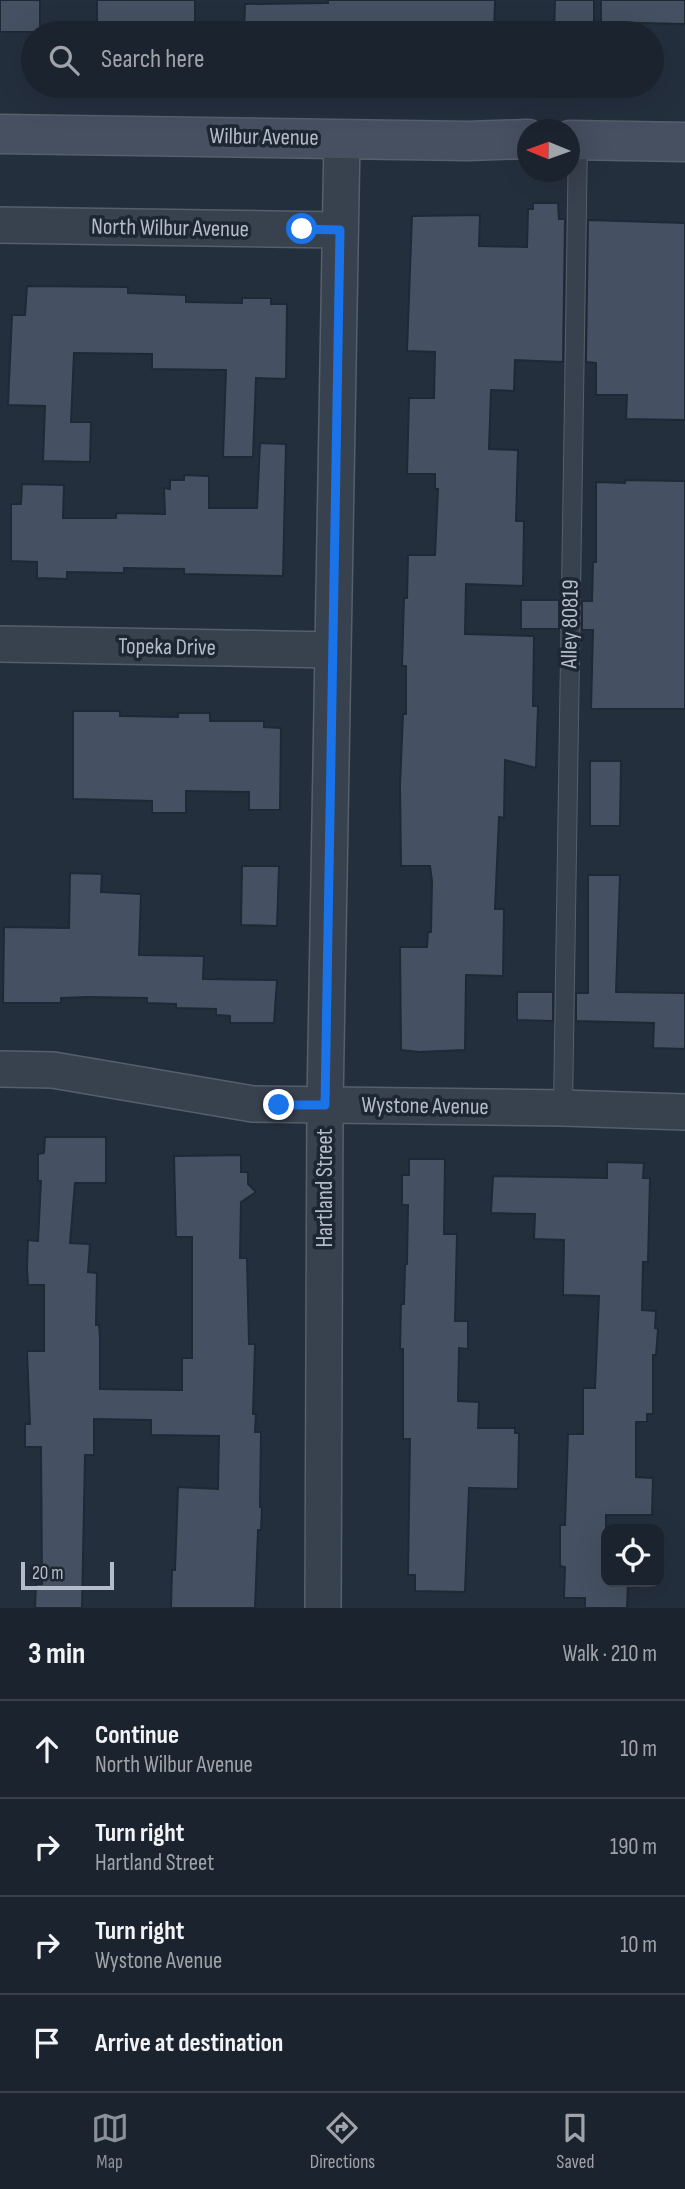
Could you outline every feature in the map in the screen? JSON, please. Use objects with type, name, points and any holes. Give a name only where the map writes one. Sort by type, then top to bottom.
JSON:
[{"type":"main road","name":"Wilbur Avenue","points":[[0,134],[517,139]]},
{"type":"main road","points":[[580,140],[685,142]]},
{"type":"street","name":"Hartland Street","points":[[323,1608],[325,1105],[342,138]]},
{"type":"street","name":"North Wilbur Avenue","points":[[0,225],[340,230]]},
{"type":"street","name":"Topeka Drive","points":[[0,645],[333,650]]},
{"type":"street","name":"Wystone Avenue","points":[[0,1069],[53,1070],[253,1104],[685,1112]]},
{"type":"lane","name":"Alley 80819","points":[[562,1108],[573,182]]},
{"type":"building","points":[[0,0],[40,0],[40,21],[21,21],[21,32],[0,32]]},
{"type":"building","points":[[97,0],[195,0],[195,21],[97,21]]},
{"type":"building","points":[[328,0],[495,0],[494,21],[244,21],[245,4],[328,3]]},
{"type":"building","points":[[555,0],[594,0],[594,21],[554,21]]},
{"type":"building","points":[[601,0],[685,0],[685,24],[664,24],[664,21],[601,21]]},
{"type":"building","points":[[533,203],[558,203],[559,219],[565,219],[563,362],[515,360],[514,391],[491,390],[489,449],[518,450],[516,521],[524,521],[523,586],[466,584],[465,634],[534,636],[533,706],[538,706],[536,768],[505,760],[504,818],[499,817],[495,909],[504,909],[503,976],[466,975],[465,1050],[401,1050],[400,947],[427,947],[428,932],[431,932],[432,881],[430,866],[401,866],[400,786],[403,714],[406,714],[406,666],[402,666],[404,598],[407,598],[408,555],[435,555],[438,489],[435,489],[435,474],[407,474],[409,398],[434,398],[435,352],[407,351],[412,216],[480,215],[479,246],[527,247],[528,209],[533,209]]},
{"type":"building","points":[[588,220],[685,223],[685,420],[626,419],[627,395],[596,395],[596,363],[586,362]]},
{"type":"building","points":[[27,286],[128,287],[128,293],[186,295],[186,302],[242,303],[242,298],[271,298],[271,304],[287,304],[286,379],[256,378],[253,457],[223,457],[226,370],[152,369],[152,354],[74,353],[71,422],[91,422],[90,462],[43,461],[45,406],[8,405],[12,315],[25,315]]},
{"type":"building","points":[[260,443],[286,444],[283,576],[184,574],[184,569],[124,568],[124,573],[67,572],[67,579],[37,578],[37,562],[11,561],[11,504],[21,504],[22,484],[64,485],[63,518],[116,518],[116,513],[165,514],[164,488],[170,489],[170,480],[184,480],[184,475],[209,476],[209,508],[257,508]]},
{"type":"building","points":[[625,480],[685,481],[685,709],[591,709],[593,630],[582,630],[582,601],[592,601],[593,562],[596,562],[596,482],[625,483]]},
{"type":"building","points":[[521,600],[559,600],[559,629],[521,629]]},
{"type":"building","points":[[73,711],[120,711],[120,716],[178,717],[178,713],[210,713],[210,721],[264,721],[264,727],[281,728],[280,810],[249,810],[249,792],[186,791],[186,813],[152,813],[152,801],[73,799]]},
{"type":"building","points":[[590,761],[621,761],[620,826],[590,826]]},
{"type":"building","points":[[242,866],[279,866],[277,926],[241,925]]},
{"type":"building","points":[[70,873],[102,874],[101,892],[141,894],[139,955],[204,956],[203,979],[277,980],[274,1023],[230,1023],[230,1016],[216,1015],[216,1009],[176,1008],[176,1004],[147,1003],[147,998],[89,997],[61,998],[61,1003],[3,1003],[4,927],[69,928]]},
{"type":"building","points":[[588,875],[620,875],[616,992],[685,993],[685,1049],[653,1048],[654,1023],[576,1021],[576,993],[588,993]]},
{"type":"building","points":[[517,992],[553,992],[553,1021],[517,1020]]},
{"type":"building","points":[[45,1137],[106,1137],[106,1183],[75,1183],[70,1243],[90,1244],[88,1272],[97,1273],[96,1325],[99,1325],[100,1337],[100,1389],[182,1390],[182,1358],[192,1358],[192,1237],[176,1237],[174,1156],[241,1155],[241,1172],[248,1172],[248,1184],[256,1192],[241,1202],[240,1258],[247,1258],[249,1344],[255,1344],[253,1414],[256,1414],[255,1432],[261,1432],[262,1507],[261,1530],[258,1530],[255,1608],[171,1608],[178,1487],[218,1489],[219,1436],[151,1435],[151,1420],[94,1419],[94,1455],[85,1455],[82,1608],[35,1608],[36,1584],[42,1584],[41,1447],[25,1447],[25,1424],[30,1424],[27,1351],[44,1351],[44,1285],[28,1285],[27,1267],[28,1240],[38,1241],[41,1181],[38,1181],[38,1154],[44,1153]]},
{"type":"building","points":[[409,1159],[445,1159],[444,1234],[457,1234],[455,1321],[468,1321],[468,1349],[459,1348],[458,1401],[479,1402],[478,1428],[515,1428],[515,1433],[519,1433],[518,1489],[469,1488],[465,1592],[415,1591],[415,1575],[408,1575],[410,1439],[403,1439],[403,1349],[400,1349],[401,1304],[404,1304],[407,1264],[408,1205],[402,1205],[402,1175],[409,1175]]},
{"type":"building","points":[[607,1162],[644,1163],[643,1178],[650,1178],[648,1262],[643,1262],[642,1310],[656,1311],[655,1328],[658,1329],[656,1355],[653,1355],[653,1414],[647,1414],[647,1422],[636,1422],[636,1477],[653,1478],[652,1515],[606,1515],[606,1524],[601,1524],[601,1587],[628,1587],[627,1608],[585,1608],[585,1598],[564,1598],[565,1567],[560,1566],[560,1525],[565,1525],[568,1434],[583,1434],[583,1388],[595,1388],[599,1296],[563,1295],[564,1240],[534,1239],[535,1214],[491,1213],[493,1176],[607,1178]]},
{"type":"route","points":[[279,1105],[325,1105],[340,230],[302,229]]}]
